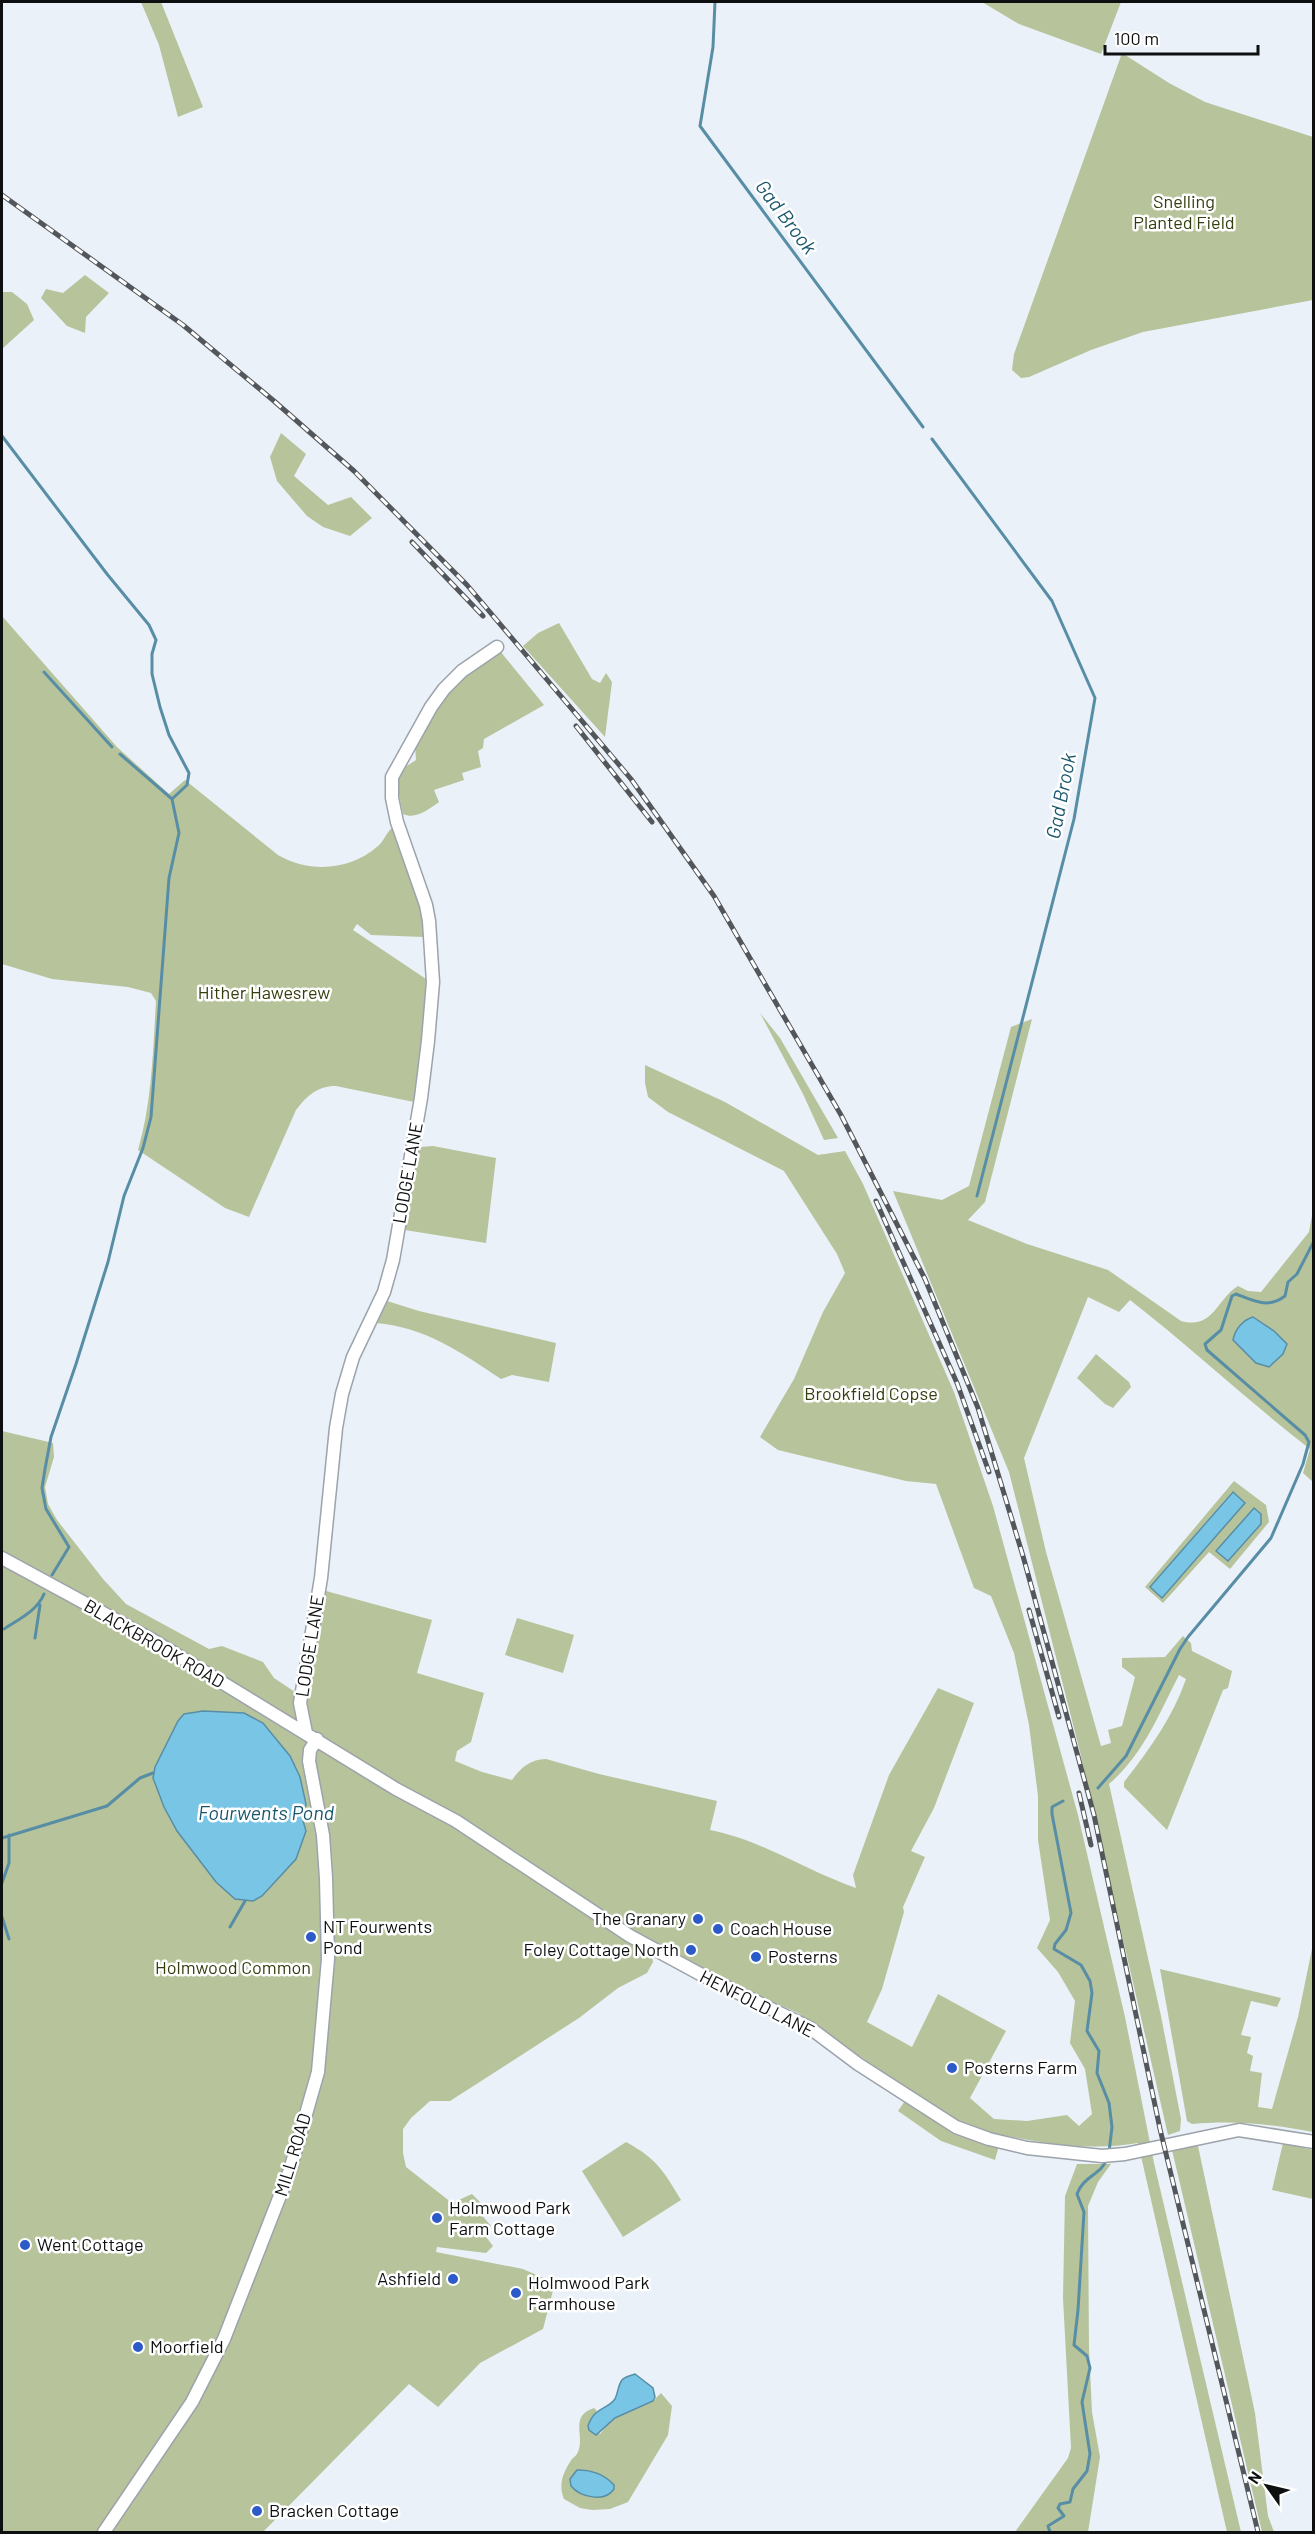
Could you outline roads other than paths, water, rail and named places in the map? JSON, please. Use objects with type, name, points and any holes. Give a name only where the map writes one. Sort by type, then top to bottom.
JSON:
[{"type":"street","name":"LODGE LANE","points":[[311,1736],[300,1703],[321,1578],[336,1428],[350,1366],[384,1292],[393,1260],[421,1098],[433,982],[426,905],[397,822],[392,798],[392,777],[407,747],[444,689],[462,671],[497,647]]},
{"type":"street","name":"BLACKBROOK ROAD","points":[[2,1558],[150,1639],[311,1736]]},
{"type":"street","points":[[278,1716],[292,1712],[300,1703]]},
{"type":"street","name":"HENFOLD LANE","points":[[311,1736],[396,1789],[456,1821],[630,1936],[700,1974],[810,2028],[858,2064],[956,2127],[989,2139],[1027,2148],[1107,2156],[1239,2130],[1314,2142]]},
{"type":"street","name":"MILL ROAD","points":[[104,2532],[192,2402],[225,2339],[290,2170],[318,2072],[328,1959],[323,1835],[309,1761],[311,1736]]},
{"type":"water","points":[[1253,1317],[1274,1331],[1287,1344],[1283,1354],[1269,1367],[1256,1363],[1233,1340],[1240,1326]]},
{"type":"water","points":[[1233,1492],[1245,1503],[1162,1598],[1150,1587]]},
{"type":"water","points":[[1254,1508],[1261,1514],[1261,1524],[1228,1561],[1216,1551]]},
{"type":"water","name":"Fourwents Pond","points":[[203,1711],[244,1713],[263,1723],[290,1756],[300,1777],[306,1804],[303,1821],[306,1831],[296,1859],[262,1896],[253,1901],[235,1899],[216,1882],[177,1831],[164,1807],[153,1778],[155,1767],[178,1721],[184,1714]]},
{"type":"water","points":[[635,2374],[653,2388],[655,2397],[653,2401],[615,2418],[596,2435],[589,2430],[588,2426],[594,2415],[615,2399],[622,2380]]},
{"type":"water","points":[[577,2470],[602,2476],[614,2485],[614,2489],[605,2496],[599,2497],[580,2493],[571,2486],[570,2479]]},
{"type":"waterway","name":"Gad Brook","points":[[715,2],[713,47],[700,126],[923,427]]},
{"type":"waterway","points":[[2,436],[107,574],[149,625],[156,640],[152,654],[152,674],[160,707],[169,735],[189,773],[187,785],[172,799],[179,833],[169,878],[151,1117],[143,1148],[124,1196],[108,1262],[51,1437],[45,1469],[42,1488],[46,1509],[69,1547],[52,1575]]},
{"type":"waterway","name":"Gad Brook","points":[[932,439],[1052,601],[1095,698],[1074,819],[977,1196]]},
{"type":"waterway","points":[[44,672],[112,747]]},
{"type":"waterway","points":[[120,754],[172,799]]},
{"type":"waterway","points":[[1098,1788],[1126,1756],[1188,1637],[1271,1538],[1303,1464],[1309,1442],[1305,1435],[1207,1350],[1205,1344],[1221,1330],[1232,1296],[1236,1294],[1267,1303],[1285,1296],[1288,1282],[1297,1274],[1314,1241]]},
{"type":"waterway","points":[[4,1629],[32,1610],[44,1594]]},
{"type":"waterway","points":[[35,1638],[40,1605]]},
{"type":"waterway","points":[[2,1838],[107,1806],[140,1778],[153,1773]]},
{"type":"waterway","points":[[1063,1801],[1052,1807],[1052,1814],[1071,1913],[1066,1930],[1055,1944],[1054,1949],[1081,1965],[1090,1981],[1092,1993],[1087,2031],[1099,2051],[1097,2073],[1109,2103],[1112,2127],[1109,2152]]},
{"type":"waterway","points":[[2,1883],[9,1863],[9,1835]]},
{"type":"waterway","points":[[230,1927],[245,1901]]},
{"type":"waterway","points":[[2,1917],[9,1939]]},
{"type":"waterway","points":[[1050,2532],[1048,2526],[1064,2516],[1058,2508],[1060,2504],[1070,2502],[1073,2489],[1087,2471],[1090,2454],[1082,2402],[1090,2368],[1087,2356],[1074,2345],[1084,2212],[1077,2194],[1084,2183],[1105,2164],[1107,2158]]},
{"type":"railway","points":[[2,195],[183,325],[274,401],[354,471],[467,585],[631,779],[714,896],[841,1115],[925,1279],[978,1408],[1023,1556],[1094,1815],[1160,2129],[1258,2532]]},
{"type":"railway","points":[[412,542],[483,616]]},
{"type":"railway","points":[[576,726],[652,822]]},
{"type":"railway","points":[[876,1201],[957,1383],[989,1472]]},
{"type":"railway","points":[[1029,1610],[1059,1717]]},
{"type":"railway","points":[[1079,1793],[1091,1845]]},
{"type":"place","name":"The Granary","points":[[698,1919]]},
{"type":"place","name":"Coach House","points":[[718,1929]]},
{"type":"place","name":"NT Fourwents Pond","points":[[311,1937]]},
{"type":"place","name":"Foley Cottage North","points":[[691,1950]]},
{"type":"place","name":"Posterns","points":[[756,1957]]},
{"type":"place","name":"Posterns Farm","points":[[952,2068]]},
{"type":"place","name":"Holmwood Park Farm Cottage","points":[[437,2218]]},
{"type":"place","name":"Went Cottage","points":[[25,2245]]},
{"type":"place","name":"Ashfield","points":[[453,2279]]},
{"type":"place","name":"Holmwood Park Farmhouse","points":[[516,2293]]},
{"type":"place","name":"Moorfield","points":[[138,2347]]},
{"type":"place","name":"Bracken Cottage","points":[[257,2511]]},
{"type":"park label","name":"Snelling Planted Field","points":[[1184,212]]},
{"type":"park label","name":"Hither Hawesrew","points":[[264,993]]},
{"type":"park label","name":"Brookfield Copse","points":[[871,1394]]},
{"type":"park label","name":"Holmwood Common","points":[[233,1968]]}]
